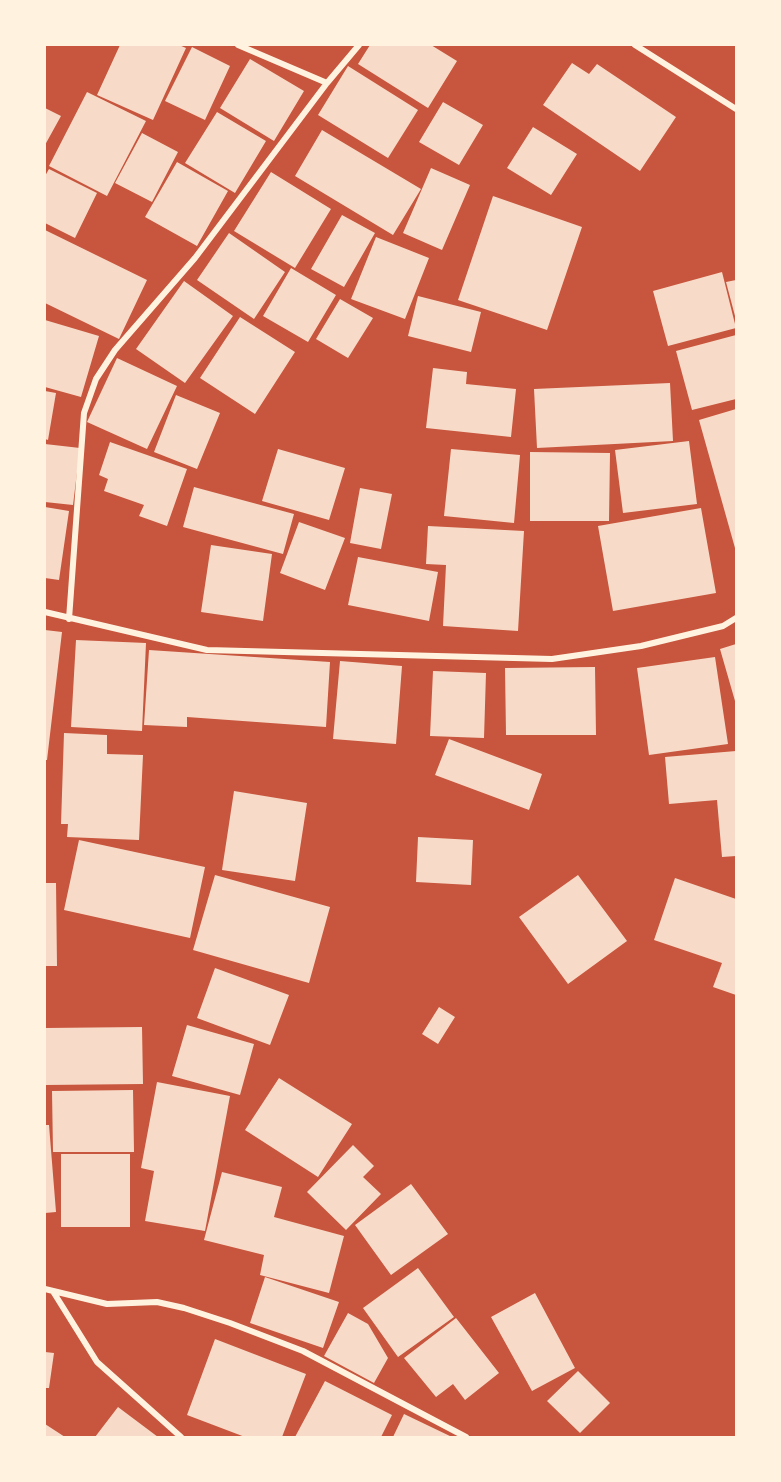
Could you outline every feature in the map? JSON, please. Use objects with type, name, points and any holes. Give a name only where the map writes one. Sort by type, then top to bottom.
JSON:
[{"type":"street","points":[[238,45],[327,83]]},
{"type":"street","points":[[69,619],[84,413],[96,379],[115,350],[195,258],[327,83],[359,45]]},
{"type":"street","points":[[635,45],[736,109]]},
{"type":"street","points":[[45,612],[207,650],[552,659],[641,646],[723,626],[736,618]]},
{"type":"street","points":[[45,1289],[106,1304],[157,1302],[230,1323],[303,1351],[466,1437]]},
{"type":"street","points":[[54,1293],[97,1362],[181,1437]]},
{"type":"building","points":[[120,45],[179,45],[186,48],[153,120],[97,95]]},
{"type":"building","points":[[370,45],[431,45],[457,61],[428,108],[358,64]]},
{"type":"building","points":[[192,47],[230,66],[205,120],[165,101]]},
{"type":"building","points":[[250,59],[304,91],[274,141],[220,108]]},
{"type":"building","points":[[572,63],[589,74],[597,64],[676,117],[640,171],[543,105]]},
{"type":"building","points":[[348,66],[418,110],[388,158],[318,115]]},
{"type":"building","points":[[87,92],[146,121],[107,196],[49,166]]},
{"type":"building","points":[[443,102],[483,125],[459,165],[419,142]]},
{"type":"building","points":[[45,108],[61,116],[45,145]]},
{"type":"building","points":[[217,112],[266,141],[235,193],[185,163]]},
{"type":"building","points":[[533,127],[577,154],[551,195],[507,168]]},
{"type":"building","points":[[322,130],[421,189],[393,235],[295,176]]},
{"type":"building","points":[[142,133],[178,152],[152,202],[115,183]]},
{"type":"building","points":[[177,162],[228,191],[197,246],[145,217]]},
{"type":"building","points":[[431,168],[470,185],[442,250],[403,233]]},
{"type":"building","points":[[49,169],[97,193],[75,238],[45,223],[45,176]]},
{"type":"building","points":[[271,172],[331,209],[295,268],[234,231]]},
{"type":"building","points":[[493,196],[582,227],[547,330],[458,300]]},
{"type":"building","points":[[342,215],[375,233],[344,287],[311,269]]},
{"type":"building","points":[[45,230],[147,280],[119,339],[45,303]]},
{"type":"building","points":[[229,233],[285,272],[254,319],[197,280]]},
{"type":"building","points":[[376,237],[429,258],[405,319],[351,299]]},
{"type":"building","points":[[291,268],[336,295],[308,342],[263,316]]},
{"type":"building","points":[[722,272],[736,328],[668,346],[653,291]]},
{"type":"building","points":[[736,280],[736,316],[735,316],[726,282]]},
{"type":"building","points":[[184,281],[233,316],[185,383],[136,349]]},
{"type":"building","points":[[418,296],[481,312],[471,352],[408,336]]},
{"type":"building","points":[[340,299],[373,318],[348,358],[316,339]]},
{"type":"building","points":[[240,317],[295,352],[255,414],[200,378]]},
{"type":"building","points":[[45,320],[99,336],[81,397],[45,387]]},
{"type":"building","points":[[736,335],[736,399],[692,410],[676,351]]},
{"type":"building","points":[[117,358],[177,386],[147,449],[87,422]]},
{"type":"building","points":[[433,368],[467,372],[466,384],[516,389],[511,437],[426,428]]},
{"type":"building","points":[[670,383],[673,441],[537,448],[534,389]]},
{"type":"building","points":[[45,391],[56,393],[48,440],[45,439]]},
{"type":"building","points":[[176,395],[220,413],[197,469],[154,452]]},
{"type":"building","points":[[736,409],[736,548],[735,548],[699,420]]},
{"type":"building","points":[[689,441],[697,504],[623,513],[615,450]]},
{"type":"building","points":[[110,442],[187,469],[167,526],[139,516],[144,505],[104,491],[108,479],[99,475]]},
{"type":"building","points":[[45,444],[80,448],[73,505],[45,502]]},
{"type":"building","points":[[278,449],[345,468],[329,520],[262,501]]},
{"type":"building","points":[[451,449],[520,455],[514,523],[444,516]]},
{"type":"building","points":[[530,452],[610,453],[609,521],[530,521]]},
{"type":"building","points":[[194,487],[294,514],[283,554],[183,527]]},
{"type":"building","points":[[360,488],[392,494],[381,549],[350,543]]},
{"type":"building","points":[[45,507],[69,511],[59,580],[45,578]]},
{"type":"building","points":[[701,508],[716,593],[613,611],[598,526]]},
{"type":"building","points":[[299,522],[345,538],[325,590],[280,573]]},
{"type":"building","points":[[428,526],[524,531],[518,631],[443,626],[446,565],[426,564]]},
{"type":"building","points":[[211,545],[272,554],[263,621],[201,612]]},
{"type":"building","points":[[358,557],[438,572],[429,621],[348,605]]},
{"type":"building","points":[[45,630],[62,632],[47,760],[45,760]]},
{"type":"building","points":[[76,640],[146,643],[142,731],[71,727]]},
{"type":"building","points":[[736,644],[736,701],[735,701],[720,649]]},
{"type":"building","points":[[149,650],[330,662],[326,727],[187,717],[187,727],[144,725]]},
{"type":"building","points":[[715,657],[728,744],[649,755],[637,668]]},
{"type":"building","points":[[340,661],[402,666],[396,744],[333,739]]},
{"type":"building","points":[[595,667],[596,735],[506,735],[505,668]]},
{"type":"building","points":[[433,671],[486,673],[484,738],[430,736]]},
{"type":"building","points":[[64,733],[107,735],[107,754],[143,755],[139,840],[67,837],[68,824],[61,824]]},
{"type":"building","points":[[449,739],[542,774],[529,810],[435,775]]},
{"type":"building","points":[[736,751],[736,856],[722,857],[717,800],[669,804],[665,757]]},
{"type":"building","points":[[234,791],[307,803],[295,881],[222,870]]},
{"type":"building","points":[[418,837],[473,840],[471,885],[416,882]]},
{"type":"building","points":[[79,840],[205,867],[190,938],[64,910]]},
{"type":"building","points":[[215,875],[330,907],[309,983],[193,950]]},
{"type":"building","points":[[578,875],[627,941],[568,984],[519,917]]},
{"type":"building","points":[[675,878],[736,899],[736,995],[713,987],[722,963],[654,940]]},
{"type":"building","points":[[45,883],[56,883],[57,966],[45,966]]},
{"type":"building","points":[[215,968],[289,995],[270,1045],[197,1018]]},
{"type":"building","points":[[439,1007],[455,1017],[438,1044],[422,1034]]},
{"type":"building","points":[[187,1025],[254,1044],[240,1095],[172,1076]]},
{"type":"building","points":[[142,1027],[143,1084],[45,1085],[45,1028]]},
{"type":"building","points":[[279,1078],[352,1124],[318,1177],[245,1130]]},
{"type":"building","points":[[157,1082],[230,1096],[205,1231],[145,1221],[154,1171],[141,1168]]},
{"type":"building","points":[[133,1090],[134,1152],[53,1152],[52,1091]]},
{"type":"building","points":[[45,1125],[49,1125],[56,1212],[45,1213]]},
{"type":"building","points":[[353,1145],[374,1166],[363,1177],[381,1194],[346,1230],[307,1192]]},
{"type":"building","points":[[61,1154],[130,1154],[130,1227],[61,1227]]},
{"type":"building","points":[[222,1172],[282,1187],[274,1217],[344,1236],[329,1293],[260,1275],[264,1255],[204,1240]]},
{"type":"building","points":[[411,1184],[448,1234],[391,1275],[355,1225]]},
{"type":"building","points":[[418,1268],[454,1317],[398,1357],[363,1308]]},
{"type":"building","points":[[265,1277],[339,1302],[323,1348],[250,1323]]},
{"type":"building","points":[[535,1293],[575,1368],[532,1391],[491,1317]]},
{"type":"building","points":[[348,1313],[368,1324],[388,1358],[374,1383],[324,1356]]},
{"type":"building","points":[[456,1318],[499,1373],[465,1400],[453,1384],[436,1397],[404,1358]]},
{"type":"building","points":[[215,1339],[306,1374],[282,1437],[245,1437],[187,1415]]},
{"type":"building","points":[[45,1352],[54,1353],[49,1388],[45,1388]]},
{"type":"building","points":[[578,1371],[610,1403],[580,1433],[547,1401]]},
{"type":"building","points":[[325,1381],[392,1415],[381,1437],[295,1437]]},
{"type":"building","points":[[118,1407],[158,1437],[95,1437]]},
{"type":"building","points":[[404,1414],[452,1437],[393,1437]]},
{"type":"building","points":[[45,1424],[65,1437],[45,1437]]}]
